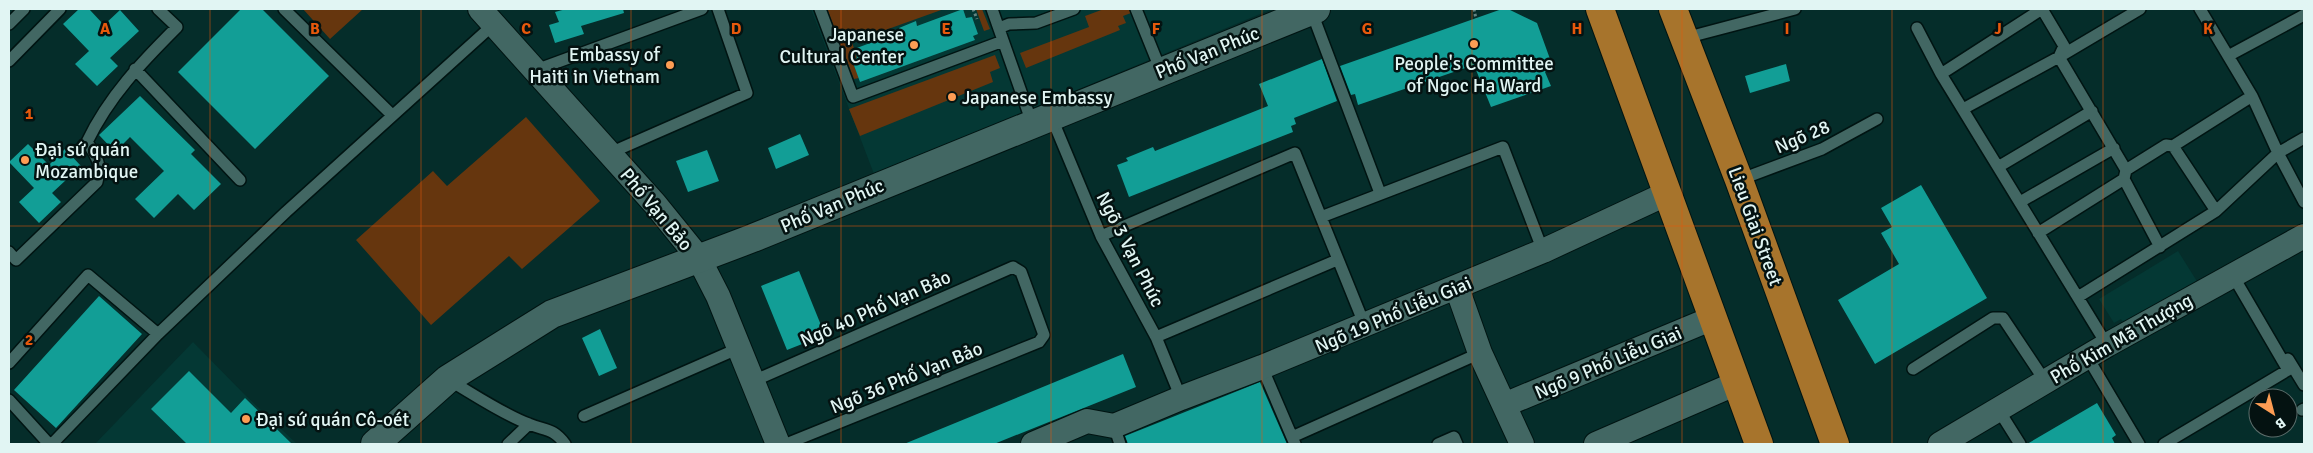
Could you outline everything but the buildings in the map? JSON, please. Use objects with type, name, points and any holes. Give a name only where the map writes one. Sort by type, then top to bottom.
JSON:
[{"type":"main road","points":[[1600,9],[1759,444]]},
{"type":"main road","name":"Lieu Giai Street","points":[[1674,9],[1739,180],[1835,444]]},
{"type":"street","name":"Phố Vạn Phúc","points":[[374,444],[448,380],[552,314],[698,257],[753,238],[1041,119],[1314,10]]},
{"type":"street","name":"Phố Vạn Bảo","points":[[487,16],[610,153],[698,257],[718,296],[751,382],[778,444]]},
{"type":"street","name":"Ngõ 19 Phố Liễu Giai","points":[[1117,435],[1180,398],[1262,368],[1457,288],[1544,251],[1668,193]]},
{"type":"street","name":"Phố Kim Mã Thượng","points":[[1940,444],[2045,381],[2235,272],[2304,236]]},
{"type":"street","points":[[1457,288],[1480,353],[1522,444]]},
{"type":"street","name":"Ngõ 9 Phố Liễu Giai","points":[[1504,405],[1713,318]]},
{"type":"street","points":[[1596,444],[1737,383]]},
{"type":"street","points":[[1032,444],[1087,421],[1117,435]]},
{"type":"lane","points":[[9,24],[24,9]]},
{"type":"lane","points":[[9,61],[60,9]]},
{"type":"lane","points":[[11,260],[97,182],[101,170],[96,156],[87,142],[98,120],[135,69],[177,28],[158,9]]},
{"type":"lane","points":[[284,9],[392,115]]},
{"type":"lane","points":[[536,70],[702,9]]},
{"type":"lane","points":[[610,153],[747,93],[718,9]]},
{"type":"lane","points":[[820,9],[853,97],[1003,42]]},
{"type":"lane","name":"Ngõ 3 Vạn Phúc","points":[[992,9],[1003,42],[1041,119],[1101,236],[1156,337],[1180,398]]},
{"type":"lane","points":[[999,28],[1009,24],[1036,23],[1074,9]]},
{"type":"lane","points":[[1136,9],[1160,71]]},
{"type":"lane","points":[[1685,38],[1795,9]]},
{"type":"lane","points":[[1941,74],[2042,9],[2064,46],[2059,57]]},
{"type":"lane","points":[[1963,109],[2059,57],[2140,9]]},
{"type":"lane","points":[[2200,9],[2252,96],[2278,153],[2304,202]]},
{"type":"lane","points":[[1314,10],[1380,193]]},
{"type":"lane","points":[[2228,56],[2304,15]]},
{"type":"lane","points":[[9,400],[51,444],[158,334],[392,115],[487,16]]},
{"type":"lane","points":[[1917,28],[1941,74],[2078,297],[2098,351],[2139,444]]},
{"type":"lane","points":[[2059,57],[2114,148],[2160,247]]},
{"type":"lane","points":[[135,69],[240,180]]},
{"type":"lane","points":[[2038,232],[2166,145],[2173,146],[2252,96]]},
{"type":"lane","points":[[1998,167],[2092,111]]},
{"type":"lane","name":"Ngõ 28","points":[[1739,180],[1822,149],[1876,119]]},
{"type":"lane","points":[[2078,297],[2216,211],[2278,153],[2304,138]]},
{"type":"lane","points":[[2173,146],[2216,211]]},
{"type":"lane","points":[[1321,217],[1503,147],[1544,251]]},
{"type":"lane","points":[[2020,202],[2114,148]]},
{"type":"lane","points":[[1101,236],[1296,153],[1337,260],[1365,326]]},
{"type":"lane","points":[[1156,337],[1337,260]]},
{"type":"lane","name":"Ngõ 40 Phố Vạn Bảo","points":[[751,382],[1013,267],[1021,272],[1044,335],[1039,342]]},
{"type":"lane","points":[[2235,272],[2304,385]]},
{"type":"lane","points":[[2164,444],[2288,370],[2235,272]]},
{"type":"lane","points":[[9,362],[88,275],[158,334]]},
{"type":"lane","points":[[1913,369],[1993,318],[2003,318],[2045,381]]},
{"type":"lane","name":"Ngõ 36 Phố Vạn Bảo","points":[[786,444],[1039,342]]},
{"type":"lane","points":[[584,416],[738,349]]},
{"type":"lane","points":[[1262,368],[1293,441],[1480,353]]},
{"type":"lane","points":[[448,380],[529,424],[548,429],[558,435],[565,444]]},
{"type":"lane","points":[[1998,409],[2020,444]]},
{"type":"lane","points":[[508,444],[529,424]]},
{"type":"lane","points":[[1438,444],[1454,437],[1457,444]]},
{"type":"path","points":[[1474,9],[1476,18]]},
{"type":"shaded area","points":[[303,9],[363,9],[330,39]]},
{"type":"shaded area","name":"Japanese Embassy","points":[[811,9],[1272,9],[874,174]]},
{"type":"shaded area","points":[[827,9],[944,9],[852,42],[857,58],[852,60],[859,78],[854,79]]},
{"type":"shaded area","points":[[976,9],[982,9],[990,29],[984,31]]},
{"type":"shaded area","points":[[1104,9],[1129,9],[1131,13],[1123,16],[1126,23],[1118,26],[1120,30],[1026,68],[1020,53],[1089,27],[1085,16]]},
{"type":"shaded area","points":[[995,55],[1000,68],[990,72],[993,82],[860,136],[849,109]]},
{"type":"shaded area","points":[[526,117],[600,201],[522,269],[509,256],[431,325],[356,240],[433,171],[447,186]]},
{"type":"shaded area","points":[[2178,251],[2198,283],[2126,327],[2121,319],[2114,323],[2099,299]]},
{"type":"shaded area","points":[[193,342],[245,395],[297,444],[95,444]]},
{"type":"place","name":"People's Committee of Ngoc Ha Ward","points":[[1474,44]]},
{"type":"place","name":"Japanese Cultural Center","points":[[914,45]]},
{"type":"place","name":"Embassy of Haiti in Vietnam","points":[[670,65]]},
{"type":"place","name":"Japanese Embassy","points":[[952,97]]},
{"type":"place","name":"Đại sứ quán Mozambique","points":[[25,160]]},
{"type":"place","name":"Đại sứ quán Cô-oét","points":[[246,419]]}]
